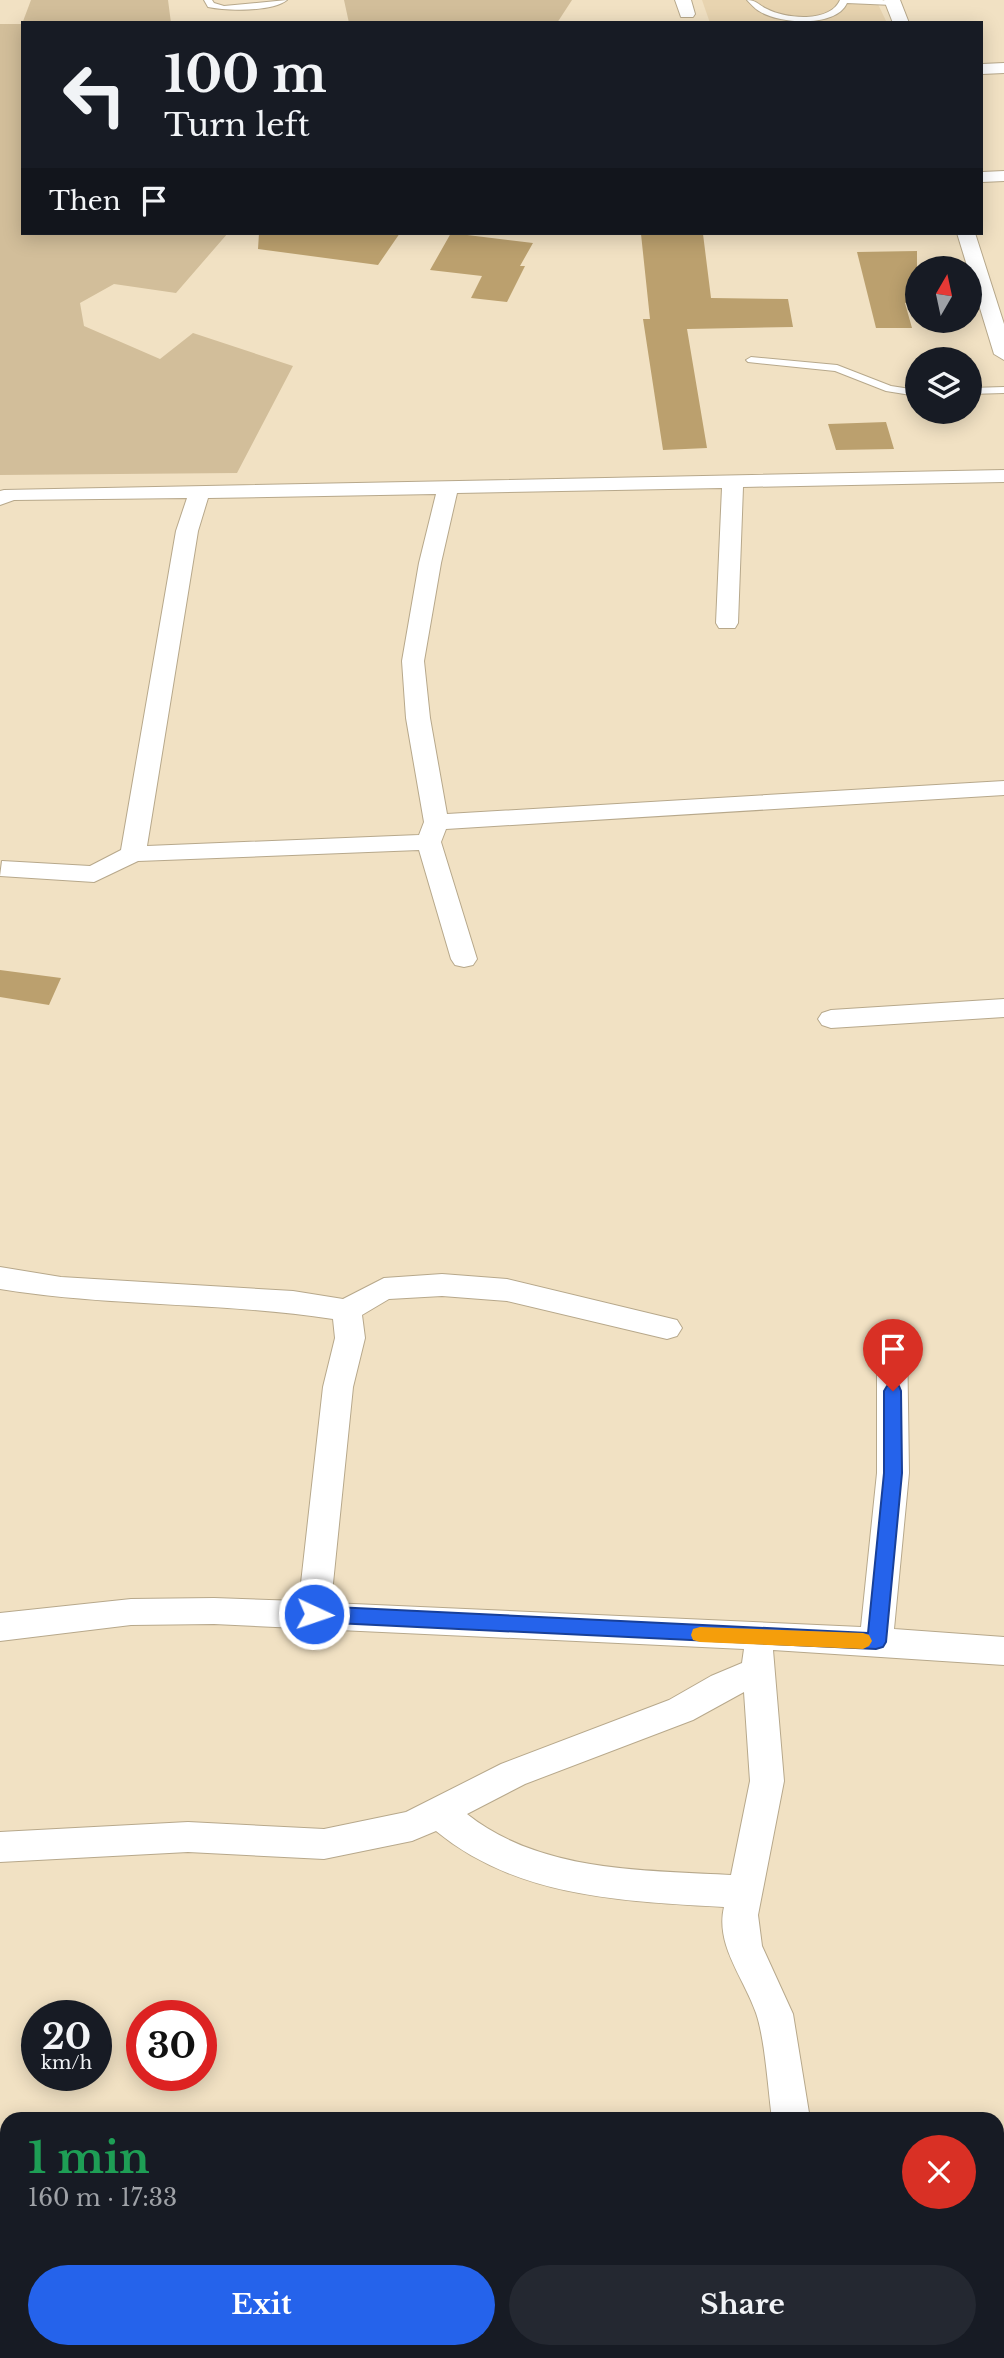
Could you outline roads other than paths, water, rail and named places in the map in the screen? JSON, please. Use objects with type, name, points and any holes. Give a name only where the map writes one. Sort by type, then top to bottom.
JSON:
[{"type":"street","points":[[892,1],[900,21]]},
{"type":"street","points":[[983,69],[1004,68]]},
{"type":"street","points":[[983,177],[1004,176]]},
{"type":"street","points":[[967,235],[1003,352]]},
{"type":"street","points":[[0,499],[11,494],[1004,476]]},
{"type":"street","points":[[727,623],[733,482]]},
{"type":"street","points":[[448,488],[430,563],[413,661],[433,832],[464,959]]},
{"type":"street","points":[[133,854],[187,531],[199,492]]},
{"type":"street","points":[[2,869],[94,874],[133,854],[1004,788]]},
{"type":"street","points":[[831,1019],[1004,1008]]},
{"type":"street","points":[[0,1278],[61,1288],[293,1302],[347,1310],[384,1289],[442,1285],[507,1290],[667,1328]]},
{"type":"street","points":[[314,1614],[338,1387],[350,1338],[347,1310]]},
{"type":"street","points":[[876,1642],[893,1473],[892,1336]]},
{"type":"street","points":[[0,1627],[131,1612],[214,1611],[314,1614],[758,1653],[876,1642],[1004,1651]]},
{"type":"street","points":[[0,1847],[188,1837],[324,1844],[412,1826],[513,1774],[681,1710],[723,1686],[758,1653]]},
{"type":"street","points":[[758,1653],[767,1781],[740,1915],[744,1947],[775,2014],[790,2112]]},
{"type":"street","points":[[439,1812],[463,1833],[493,1851],[553,1871],[660,1887],[745,1892]]},
{"type":"lane","points":[[208,0],[211,5],[224,8],[276,4],[283,0]]},
{"type":"lane","points":[[751,0],[766,12],[797,18],[838,13],[844,0],[892,1]]},
{"type":"lane","points":[[751,360],[837,368],[889,389],[905,391]]},
{"type":"lane","points":[[982,391],[1004,390]]}]
